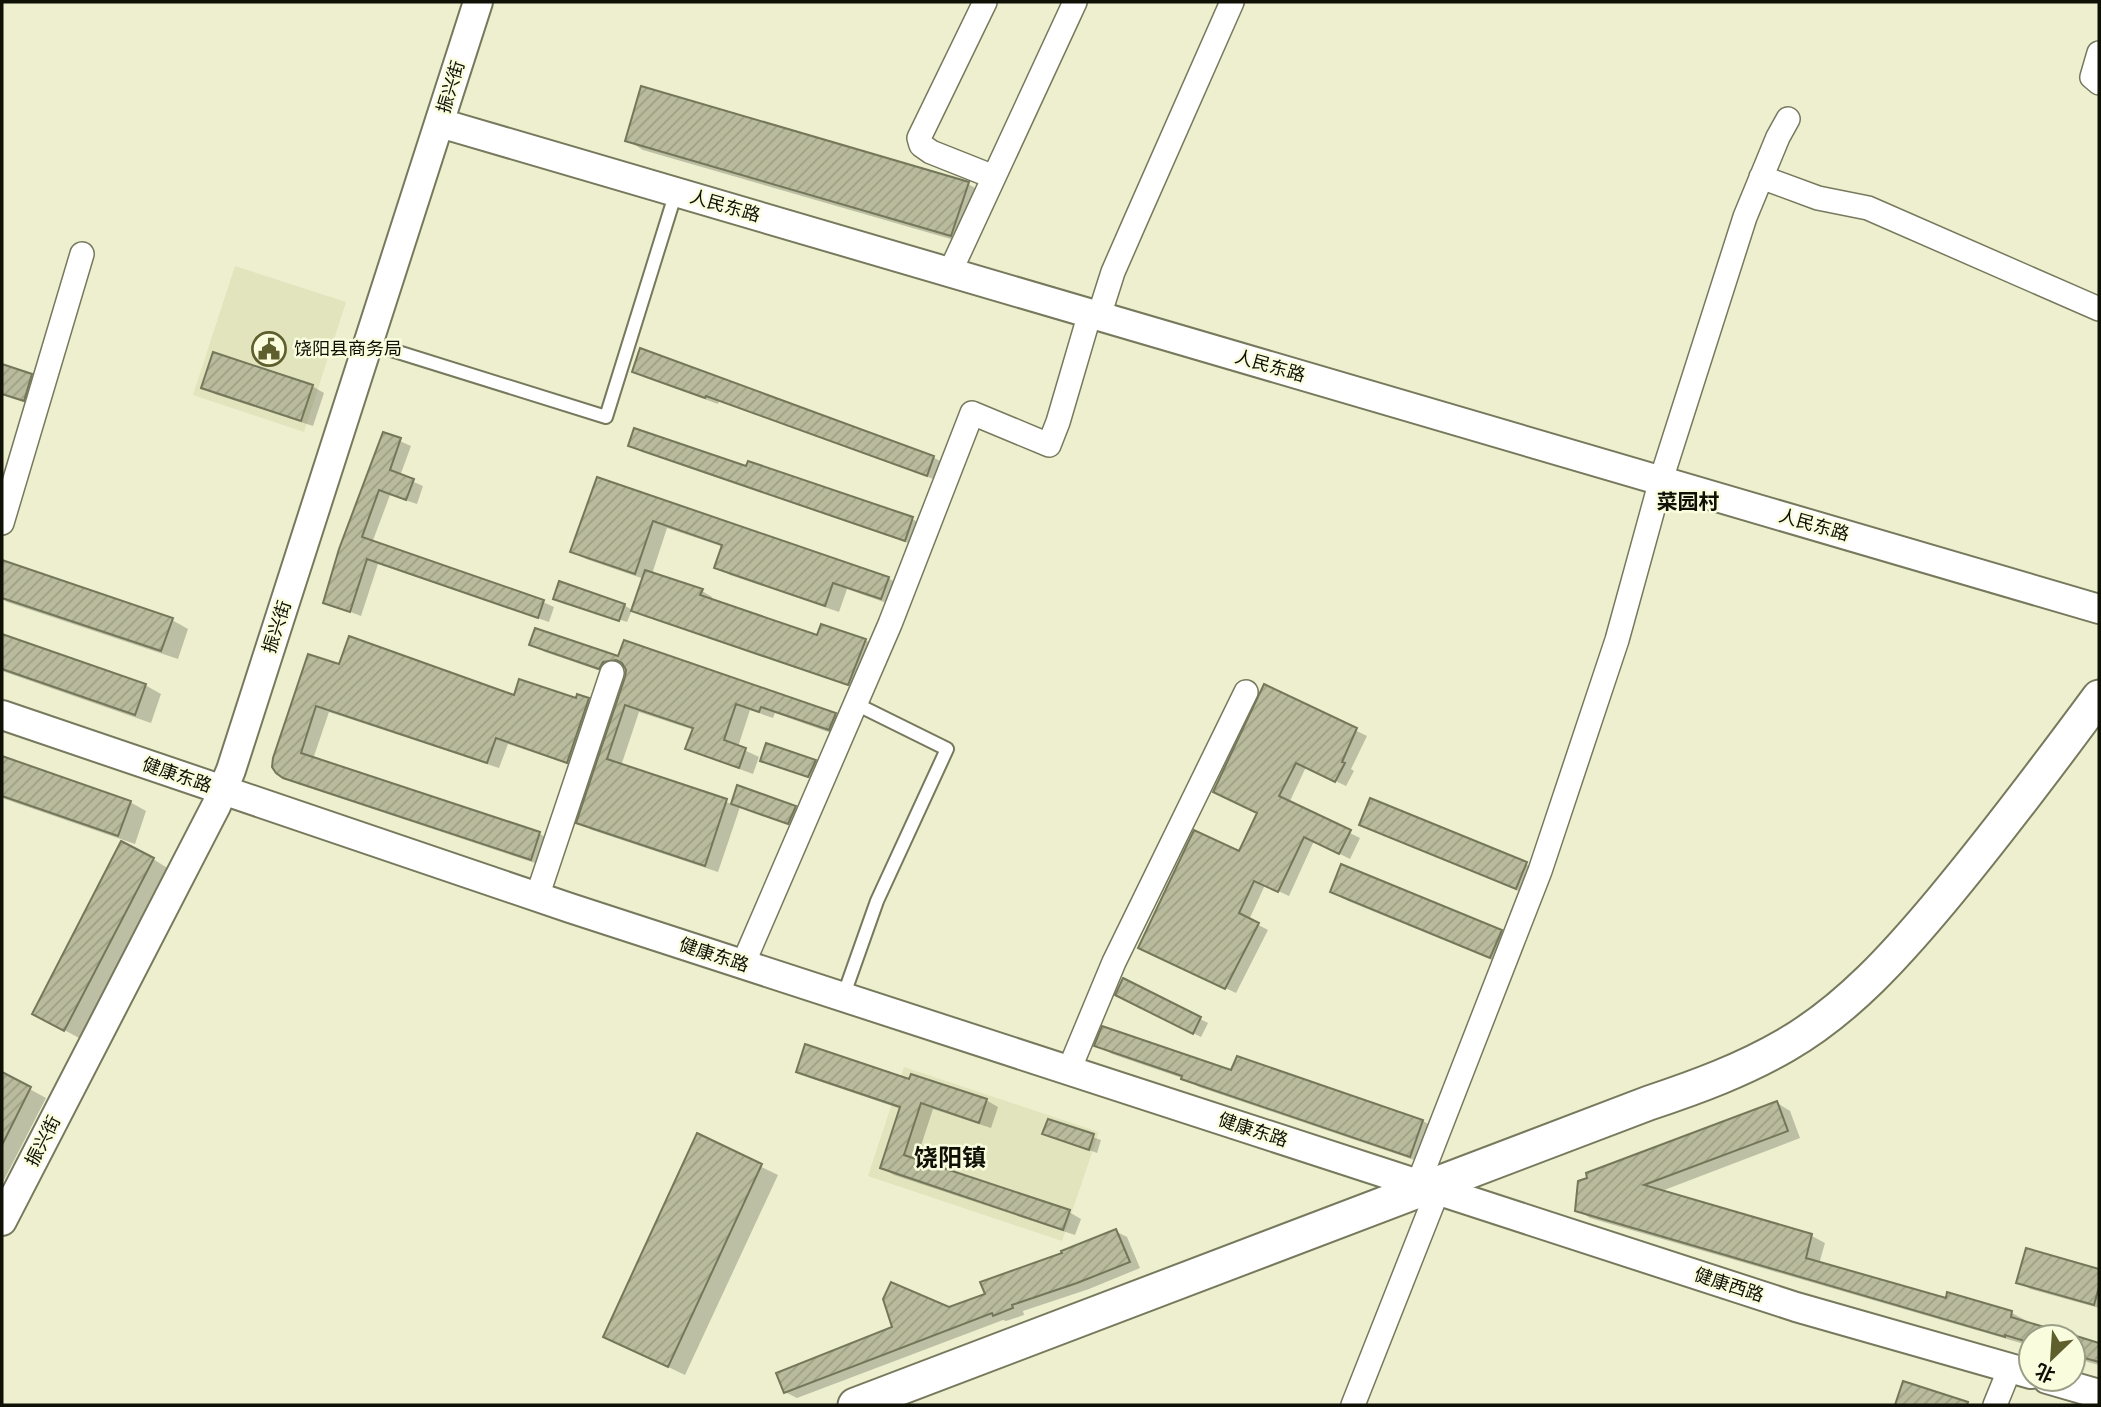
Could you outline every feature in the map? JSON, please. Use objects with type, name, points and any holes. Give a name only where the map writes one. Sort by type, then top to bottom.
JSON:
[{"type":"main road","points":[[855,1405],[1649,1103],[1712,1082],[1788,1044],[1873,976],[1910,938],[1984,851],[2099,697]]},
{"type":"street","name":"振兴街","points":[[2,1221],[223,790],[478,2]]},
{"type":"street","points":[[985,2],[919,138],[921,145],[931,152],[994,177]]},
{"type":"street","points":[[950,272],[1075,2]]},
{"type":"street","points":[[743,964],[890,624],[972,413],[1049,445],[1095,314],[1232,2]]},
{"type":"street","points":[[2099,53],[2092,77],[2099,83]]},
{"type":"street","points":[[1353,1405],[1541,871],[1617,640],[1661,480],[1745,217],[1778,136],[1788,119]]},
{"type":"street","name":"人民东路","points":[[440,123],[2099,609]]},
{"type":"street","points":[[1761,177],[1818,198],[1868,208],[2099,309]]},
{"type":"street","points":[[2,523],[82,254]]},
{"type":"street","points":[[537,897],[612,673]]},
{"type":"street","points":[[1069,1070],[1114,962],[1246,692]]},
{"type":"street","name":"健康东路","points":[[2,715],[537,897],[1428,1187]]},
{"type":"street","name":"健康西路","points":[[1428,1187],[1796,1307],[2017,1370]]},
{"type":"street","points":[[1995,1405],[2017,1375]]},
{"type":"lane","points":[[369,343],[606,417],[676,192]]},
{"type":"lane","points":[[843,997],[877,901],[947,749],[856,704]]},
{"type":"shaded area","name":"饶阳县商务局","points":[[235,266],[346,302],[304,432],[193,395]]},
{"type":"shaded area","points":[[904,1067],[1099,1132],[1062,1241],[868,1176]]},
{"type":"building","points":[[641,86],[969,182],[951,236],[625,141]]},
{"type":"building","points":[[640,348],[934,456],[927,476],[632,372]]},
{"type":"building","points":[[213,352],[313,385],[301,421],[201,388]]},
{"type":"building","points":[[2,364],[32,374],[24,401],[2,394]]},
{"type":"building","points":[[634,428],[746,466],[748,461],[913,517],[905,541],[628,446]]},
{"type":"building","points":[[383,432],[401,438],[390,470],[414,479],[406,500],[379,490],[362,537],[544,600],[538,618],[367,559],[350,612],[323,603],[339,549]]},
{"type":"building","points":[[597,477],[889,577],[881,599],[833,583],[825,606],[714,568],[722,545],[653,521],[635,574],[570,552]]},
{"type":"building","points":[[2,560],[173,618],[161,651],[2,598]]},
{"type":"building","points":[[645,570],[703,589],[700,595],[817,635],[821,624],[866,639],[848,685],[631,611]]},
{"type":"building","points":[[559,581],[625,604],[619,621],[553,599]]},
{"type":"building","points":[[535,628],[618,656],[624,640],[836,713],[829,730],[761,707],[759,712],[736,704],[724,740],[746,748],[739,768],[685,749],[693,728],[625,705],[607,759],[727,799],[705,866],[576,823],[626,670],[622,663],[616,660],[603,662],[599,669],[529,645]]},
{"type":"building","points":[[2,634],[146,684],[135,715],[2,669]]},
{"type":"building","points":[[349,636],[514,695],[519,679],[576,698],[577,694],[589,698],[567,763],[496,738],[487,763],[316,706],[301,753],[540,832],[531,860],[283,778],[276,773],[272,767],[273,758],[308,654],[339,664]]},
{"type":"building","points":[[1264,684],[1357,728],[1335,782],[1296,763],[1279,796],[1351,830],[1339,854],[1304,837],[1278,892],[1254,881],[1239,913],[1259,923],[1225,989],[1138,948],[1194,830],[1239,851],[1257,813],[1213,792]]},
{"type":"building","points":[[766,743],[816,760],[808,777],[760,761]]},
{"type":"building","points":[[2,756],[131,801],[118,836],[2,796]]},
{"type":"building","points":[[737,785],[796,806],[788,824],[731,804]]},
{"type":"building","points":[[1370,798],[1527,862],[1516,889],[1359,825]]},
{"type":"building","points":[[121,841],[154,858],[64,1031],[32,1014]]},
{"type":"building","points":[[1341,864],[1502,930],[1490,958],[1330,892]]},
{"type":"building","points":[[1123,978],[1201,1017],[1193,1034],[1115,995]]},
{"type":"building","points":[[1102,1026],[1231,1070],[1237,1056],[1423,1120],[1410,1157],[1181,1079],[1182,1076],[1094,1046]]},
{"type":"building","points":[[805,1044],[909,1079],[911,1074],[987,1099],[979,1123],[921,1103],[904,1155],[1070,1210],[1063,1230],[880,1168],[900,1107],[796,1072]]},
{"type":"building","points":[[2,1072],[31,1087],[2,1145]]},
{"type":"building","points":[[1777,1101],[1788,1131],[1644,1185],[1812,1234],[1806,1258],[1946,1298],[1947,1292],[2012,1311],[2011,1317],[2031,1323],[2017,1323],[2017,1339],[2005,1337],[1575,1211],[1578,1181],[1587,1178],[1586,1173]]},
{"type":"building","points":[[1048,1119],[1094,1134],[1089,1150],[1042,1134]]},
{"type":"building","points":[[697,1133],[762,1164],[668,1367],[603,1337]]},
{"type":"building","points":[[1116,1229],[1130,1262],[784,1393],[776,1373],[892,1327],[883,1299],[891,1282],[949,1307],[985,1294],[980,1282],[1062,1253],[1061,1251]]},
{"type":"building","points":[[2026,1248],[2099,1269],[2099,1287],[2094,1305],[2016,1283]]},
{"type":"building","points":[[2087,1339],[2099,1343],[2099,1362],[2087,1359]]},
{"type":"building","points":[[1903,1381],[1968,1402],[1967,1405],[1895,1405]]},
{"type":"place","name":"饶阳县商务局","points":[[269,349]]},
{"type":"district","name":"菜园村","points":[[1688,502]]},
{"type":"district","name":"饶阳镇","points":[[950,1158]]}]
